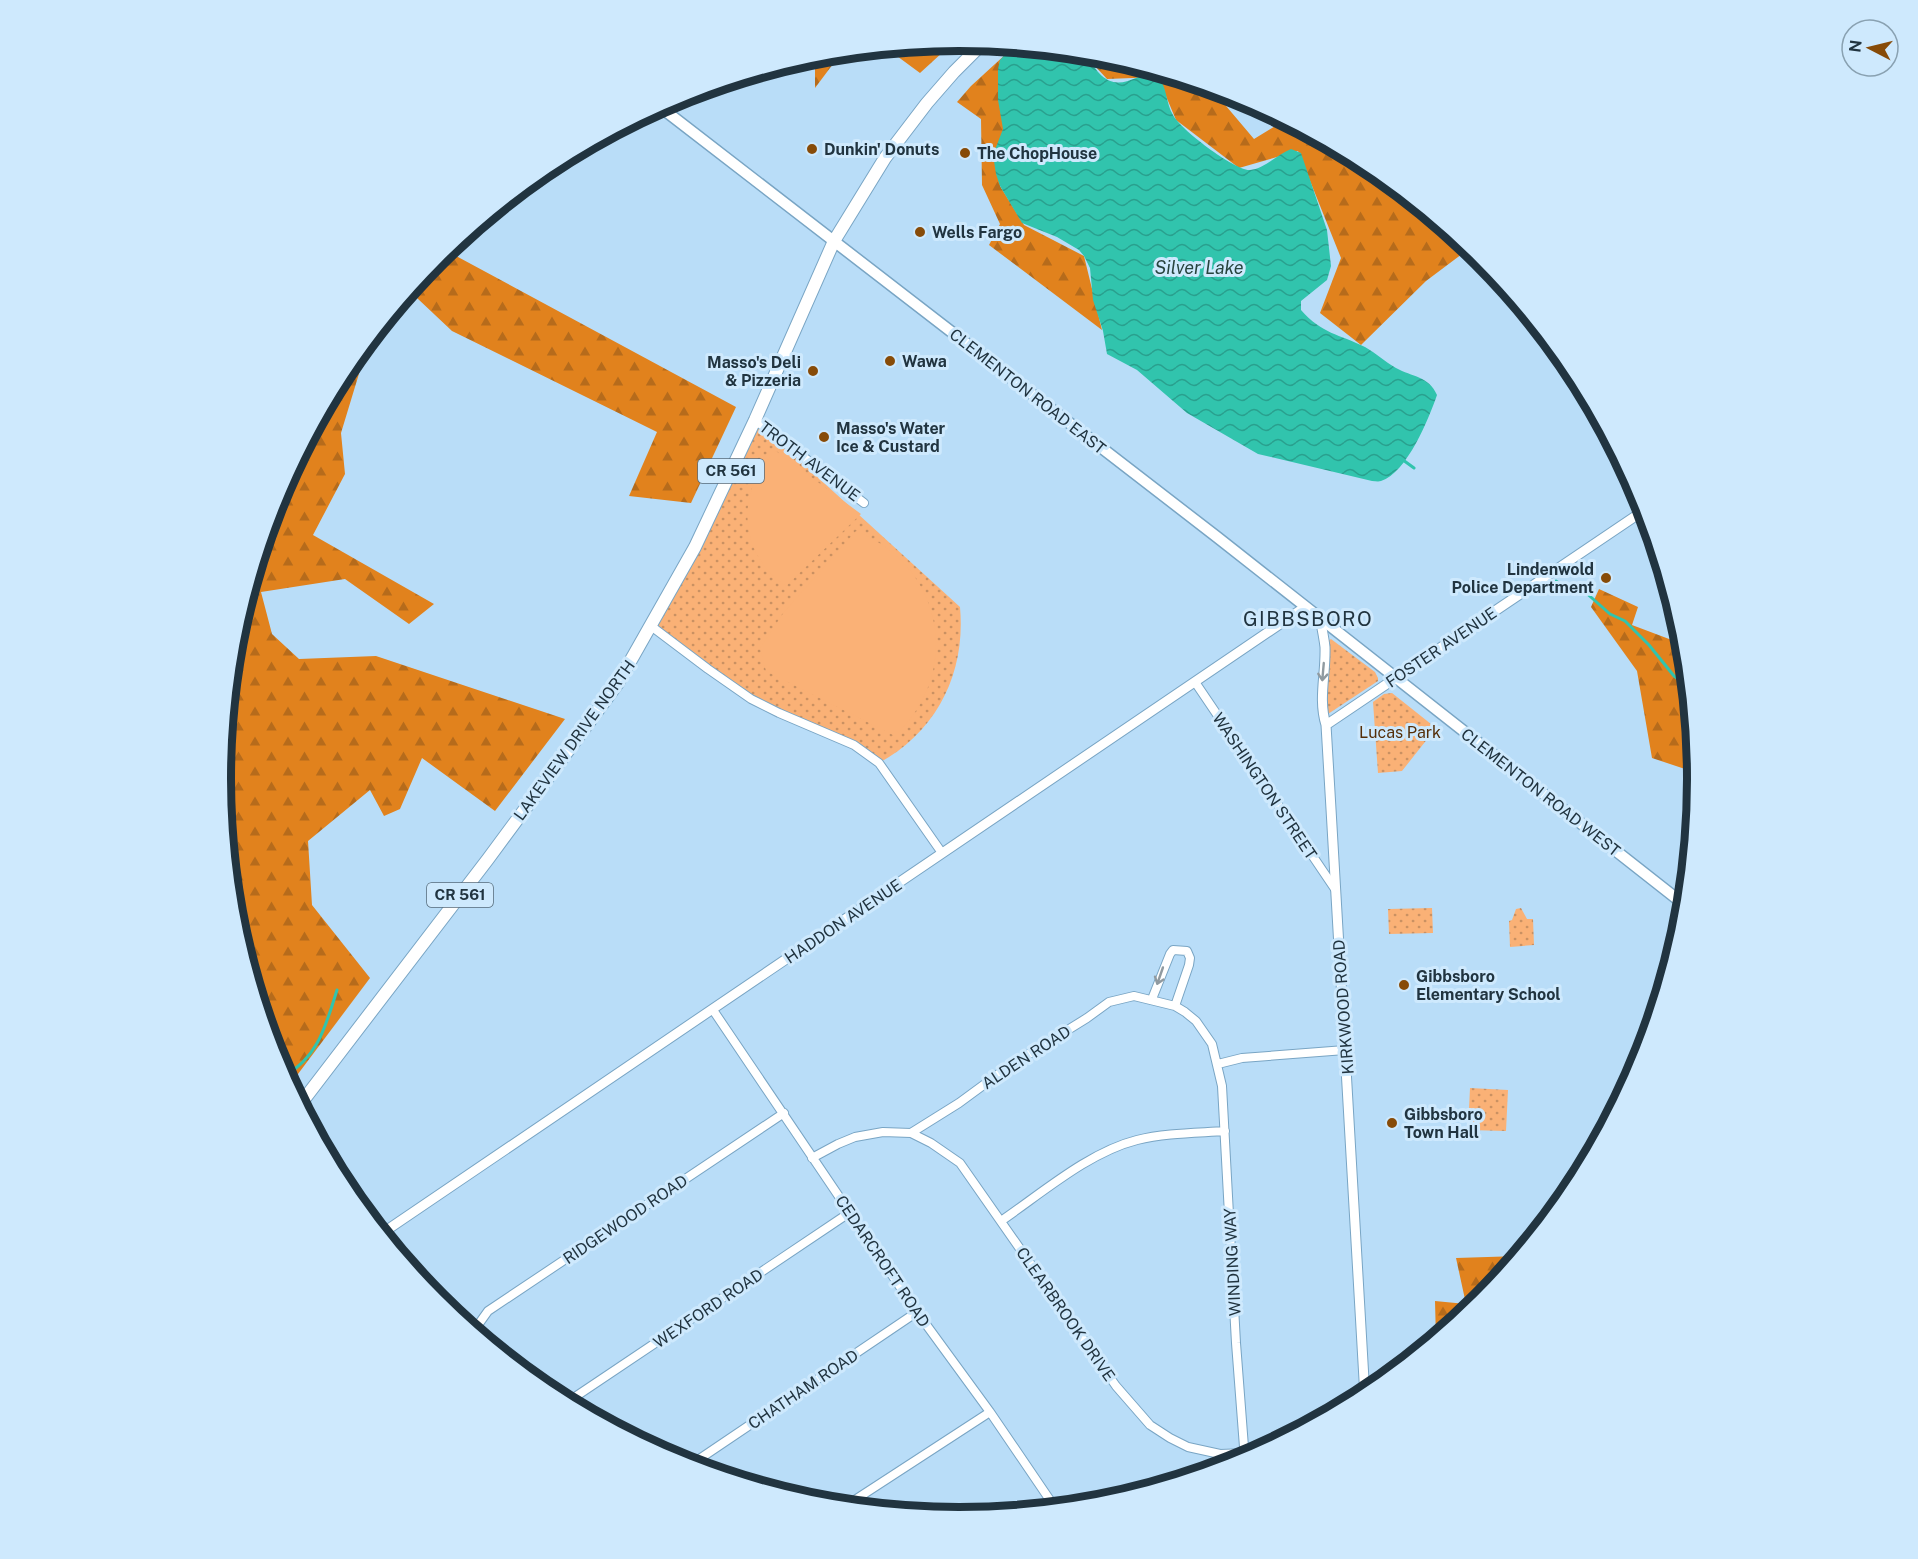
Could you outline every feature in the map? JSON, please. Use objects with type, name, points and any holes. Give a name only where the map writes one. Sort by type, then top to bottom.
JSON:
[{"type":"main road","name":"CR 561","points":[[834,241],[885,158],[927,103],[974,52]]},
{"type":"main road","name":"CLEMENTON ROAD EAST","points":[[667,112],[1395,678]]},
{"type":"main road","name":"LAKEVIEW DRIVE NORTH","points":[[305,1099],[488,859],[618,683],[695,547],[755,420],[834,241]]},
{"type":"main road","name":"CLEMENTON ROAD WEST","points":[[1395,678],[1677,899]]},
{"type":"street","name":"TROTH AVENUE","points":[[755,420],[864,503]]},
{"type":"street","name":"FOSTER AVENUE","points":[[1326,725],[1637,515]]},
{"type":"street","name":"HADDON AVENUE","points":[[387,1230],[1305,606]]},
{"type":"street","name":"KIRKWOOD ROAD","points":[[1320,618],[1325,647],[1322,712],[1326,725],[1364,1385]]},
{"type":"street","points":[[651,626],[751,699],[854,745],[879,763],[942,853]]},
{"type":"street","name":"WASHINGTON STREET","points":[[1195,682],[1335,889]]},
{"type":"street","points":[[1152,999],[1170,954],[1173,950],[1187,951],[1190,958],[1189,965],[1174,1006]]},
{"type":"street","name":"ALDEN ROAD","points":[[911,1133],[1108,1002],[1134,996],[1174,1006],[1196,1021],[1212,1044],[1218,1064]]},
{"type":"street","name":"CEDARCROFT ROAD","points":[[713,1010],[917,1312],[990,1412],[1051,1502]]},
{"type":"street","points":[[1218,1064],[1242,1058],[1345,1050]]},
{"type":"street","name":"WINDING WAY","points":[[1218,1064],[1222,1086],[1236,1343],[1244,1450]]},
{"type":"street","name":"RIDGEWOOD ROAD","points":[[478,1326],[488,1311],[784,1113]]},
{"type":"street","points":[[1001,1221],[1105,1151],[1138,1139],[1225,1131]]},
{"type":"street","points":[[812,1158],[855,1137],[883,1132],[911,1133]]},
{"type":"street","name":"CLEARBROOK DRIVE","points":[[911,1133],[931,1143],[960,1163],[1116,1386],[1150,1425],[1188,1447],[1231,1455]]},
{"type":"street","name":"WEXFORD ROAD","points":[[574,1397],[849,1213]]},
{"type":"street","name":"CHATHAM ROAD","points":[[699,1460],[917,1312]]},
{"type":"street","points":[[854,1500],[990,1412]]},
{"type":"green space","points":[[943,52],[920,73],[895,54]]},
{"type":"green space","points":[[1007,53],[1000,186],[1024,225],[1084,256],[1102,330],[989,245],[1000,224],[982,185],[981,119],[957,102]]},
{"type":"green space","points":[[834,62],[815,88],[815,65]]},
{"type":"green space","points":[[1093,64],[1152,77],[1107,79]]},
{"type":"green space","points":[[1159,79],[1221,100],[1254,139],[1278,124],[1323,149],[1364,174],[1402,202],[1463,254],[1426,281],[1361,345],[1320,313],[1341,258],[1298,151],[1239,168],[1176,120]]},
{"type":"green space","points":[[454,255],[736,407],[691,503],[629,496],[657,432],[452,331],[417,298],[409,301]]},
{"type":"green space","points":[[363,362],[341,433],[345,474],[313,535],[434,604],[409,624],[345,579],[261,592],[272,634],[299,659],[376,656],[565,719],[495,811],[422,758],[400,809],[384,816],[370,790],[308,841],[312,905],[370,978],[295,1078],[269,1014],[244,922],[232,827],[231,780],[232,732],[244,637],[269,545],[306,457],[328,415]]},
{"type":"green space","points":[[755,420],[960,607],[961,631],[958,655],[944,698],[932,717],[917,734],[879,763],[854,745],[751,699],[651,626]]},
{"type":"green space","points":[[776,451],[861,514],[786,586],[770,573],[758,557],[751,540],[748,521],[748,502],[754,484],[763,467]]},
{"type":"green space","points":[[856,531],[886,547],[909,569],[925,594],[934,623],[936,652],[930,682],[916,710],[895,736],[766,671],[760,648],[784,612]]},
{"type":"green space","points":[[1599,589],[1638,607],[1632,625],[1675,641],[1686,732],[1688,770],[1652,758],[1637,671],[1591,607]]},
{"type":"green space","points":[[1331,639],[1375,672],[1378,681],[1328,714],[1325,712],[1328,641]]},
{"type":"green space","name":"Lucas Park","points":[[1392,693],[1436,728],[1402,771],[1378,773],[1373,702],[1384,694]]},
{"type":"green space","points":[[1432,908],[1433,933],[1389,934],[1388,909]]},
{"type":"green space","points":[[1521,908],[1527,919],[1533,919],[1534,945],[1510,947],[1509,921],[1512,920],[1516,909]]},
{"type":"green space","points":[[1470,1088],[1508,1090],[1506,1131],[1468,1130]]},
{"type":"green space","points":[[1510,1256],[1466,1303],[1456,1258]]},
{"type":"green space","points":[[1435,1301],[1464,1304],[1436,1330]]},
{"type":"water","name":"Silver Lake","points":[[1007,53],[1054,57],[1093,64],[1099,73],[1108,80],[1116,82],[1124,82],[1143,75],[1160,80],[1173,115],[1186,130],[1221,157],[1243,168],[1255,169],[1291,149],[1301,153],[1327,230],[1331,266],[1327,280],[1301,301],[1301,310],[1316,324],[1331,333],[1365,347],[1396,368],[1425,380],[1437,395],[1416,444],[1391,476],[1381,481],[1372,481],[1258,454],[1187,413],[1137,370],[1107,354],[1103,331],[1093,300],[1090,268],[1084,256],[1079,250],[1057,237],[1022,223],[1000,186],[993,155],[1003,129],[998,100],[1000,60]]},
{"type":"waterway","points":[[1403,460],[1414,468]]},
{"type":"waterway","points":[[1556,581],[1571,592],[1584,591],[1610,614],[1625,621],[1681,681]]},
{"type":"waterway","points":[[292,1071],[313,1050],[324,1028],[337,990]]},
{"type":"place","name":"Dunkin' Donuts","points":[[812,149]]},
{"type":"place","name":"The ChopHouse","points":[[965,153]]},
{"type":"place","name":"Wells Fargo","points":[[920,232]]},
{"type":"place","name":"Wawa","points":[[890,361]]},
{"type":"place","name":"Masso's Deli & Pizzeria","points":[[813,371]]},
{"type":"place","name":"Masso's Water Ice & Custard","points":[[824,437]]},
{"type":"place","name":"Lindenwold Police Department","points":[[1606,578]]},
{"type":"place","name":"Gibbsboro Elementary School","points":[[1404,985]]},
{"type":"place","name":"Gibbsboro Town Hall","points":[[1392,1123]]},
{"type":"district","name":"GIBBSBORO","points":[[1308,619]]}]
